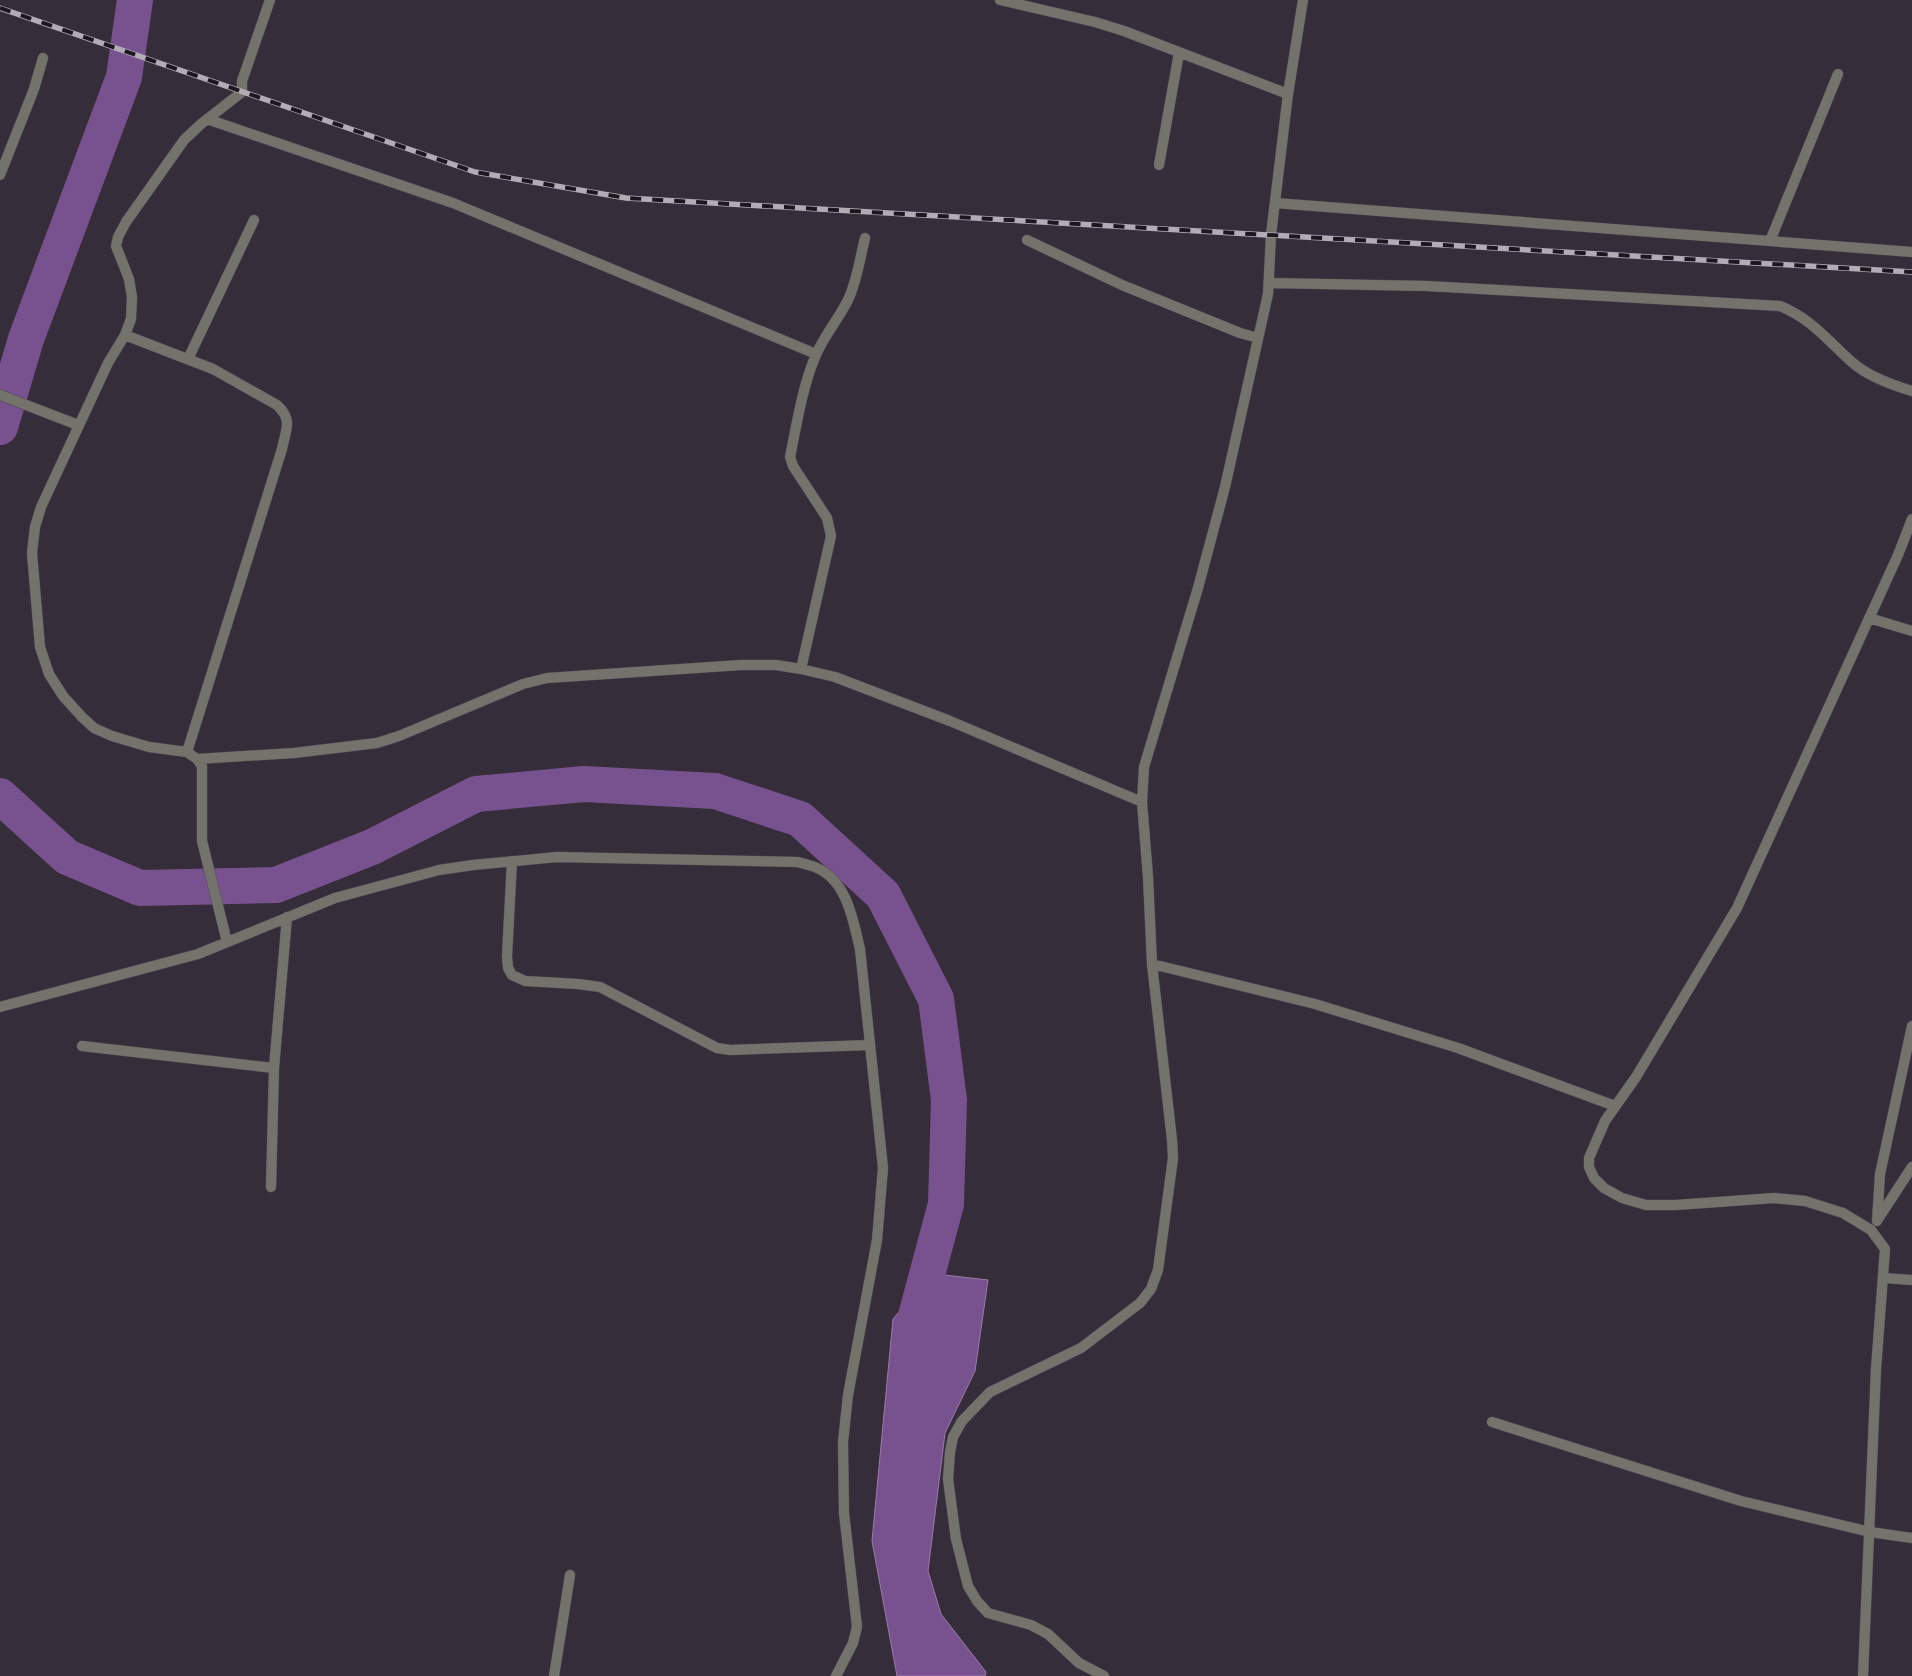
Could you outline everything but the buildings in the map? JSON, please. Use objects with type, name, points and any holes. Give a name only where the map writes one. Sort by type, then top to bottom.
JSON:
[{"type":"street","points":[[227,942],[202,840],[202,766],[197,758],[187,752],[148,747],[112,736],[94,728],[82,718],[63,696],[49,674],[40,647],[32,553],[35,527],[41,507],[78,425],[108,363],[125,335],[131,319],[132,297],[129,279],[116,246],[118,237],[126,222],[184,140],[242,92],[242,81],[270,0]]},
{"type":"street","points":[[1000,0],[1096,22],[1288,94]]},
{"type":"street","points":[[1104,1676],[1079,1663],[1048,1634],[1031,1625],[988,1613],[977,1601],[968,1586],[956,1539],[948,1479],[950,1452],[953,1437],[962,1421],[973,1407],[990,1392],[1081,1348],[1140,1303],[1151,1289],[1158,1270],[1173,1158],[1152,964],[1142,802],[1144,766],[1201,579],[1225,487],[1268,294],[1271,235],[1288,94],[1302,0]]},
{"type":"street","points":[[1159,165],[1179,53]]},
{"type":"street","points":[[0,176],[34,90],[42,58]]},
{"type":"street","points":[[1770,241],[1838,74]]},
{"type":"street","points":[[207,120],[453,202],[816,354]]},
{"type":"street","points":[[1275,203],[1912,252]]},
{"type":"street","points":[[188,359],[254,220]]},
{"type":"street","points":[[801,669],[831,536],[827,518],[793,466],[790,457],[801,401],[816,354],[848,300],[855,281],[865,238]]},
{"type":"street","points":[[1027,240],[1122,285],[1240,333],[1258,338]]},
{"type":"street","points":[[1269,283],[1427,286],[1780,306],[1806,318],[1854,364],[1877,378],[1912,392]]},
{"type":"street","points":[[125,335],[213,369],[276,405],[286,413],[288,422],[282,449],[187,752]]},
{"type":"street","points":[[0,395],[78,425]]},
{"type":"street","points":[[1864,1676],[1876,1369],[1885,1249],[1871,1230],[1843,1213],[1805,1201],[1788,1198],[1646,1205],[1622,1198],[1604,1188],[1594,1178],[1589,1167],[1589,1158],[1605,1121],[1636,1077],[1737,908],[1898,555],[1912,519]]},
{"type":"street","points":[[1868,618],[1912,632]]},
{"type":"street","points":[[197,758],[294,753],[377,743],[399,736],[523,684],[546,678],[741,666],[776,666],[801,669],[835,677],[941,717],[1142,802]]},
{"type":"street","points":[[0,1007],[198,954],[335,898],[439,870],[557,857],[798,862],[818,868],[834,880],[845,897],[852,914],[860,949],[884,1168],[877,1240],[848,1395],[842,1442],[844,1513],[857,1627],[853,1643],[836,1676]]},
{"type":"street","points":[[512,861],[506,956],[508,968],[512,975],[525,981],[600,987],[717,1048],[730,1050],[870,1045]]},
{"type":"street","points":[[271,1187],[274,1068],[287,917]]},
{"type":"street","points":[[1152,964],[1315,1004],[1458,1048],[1615,1106]]},
{"type":"street","points":[[1877,1221],[1880,1174],[1912,1026]]},
{"type":"street","points":[[82,1046],[274,1068]]},
{"type":"street","points":[[1871,1230],[1912,1167]]},
{"type":"street","points":[[1884,1278],[1912,1280]]},
{"type":"street","points":[[1492,1422],[1741,1501],[1870,1532],[1912,1538]]},
{"type":"street","points":[[554,1676],[570,1575]]},
{"type":"shaded area","points":[[944,1275],[988,1280],[975,1371],[945,1433],[928,1571],[941,1614],[986,1672],[985,1676],[897,1676],[872,1541],[893,1319],[923,1283]]},
{"type":"waterway","points":[[0,427],[26,339],[124,77],[135,0]]},
{"type":"waterway","points":[[0,796],[67,857],[140,888],[276,885],[372,847],[476,794],[584,784],[715,791],[800,819],[883,895],[936,999],[949,1100],[946,1204],[912,1331]]},
{"type":"railway","points":[[0,8],[475,172],[626,198],[1912,272]]}]
